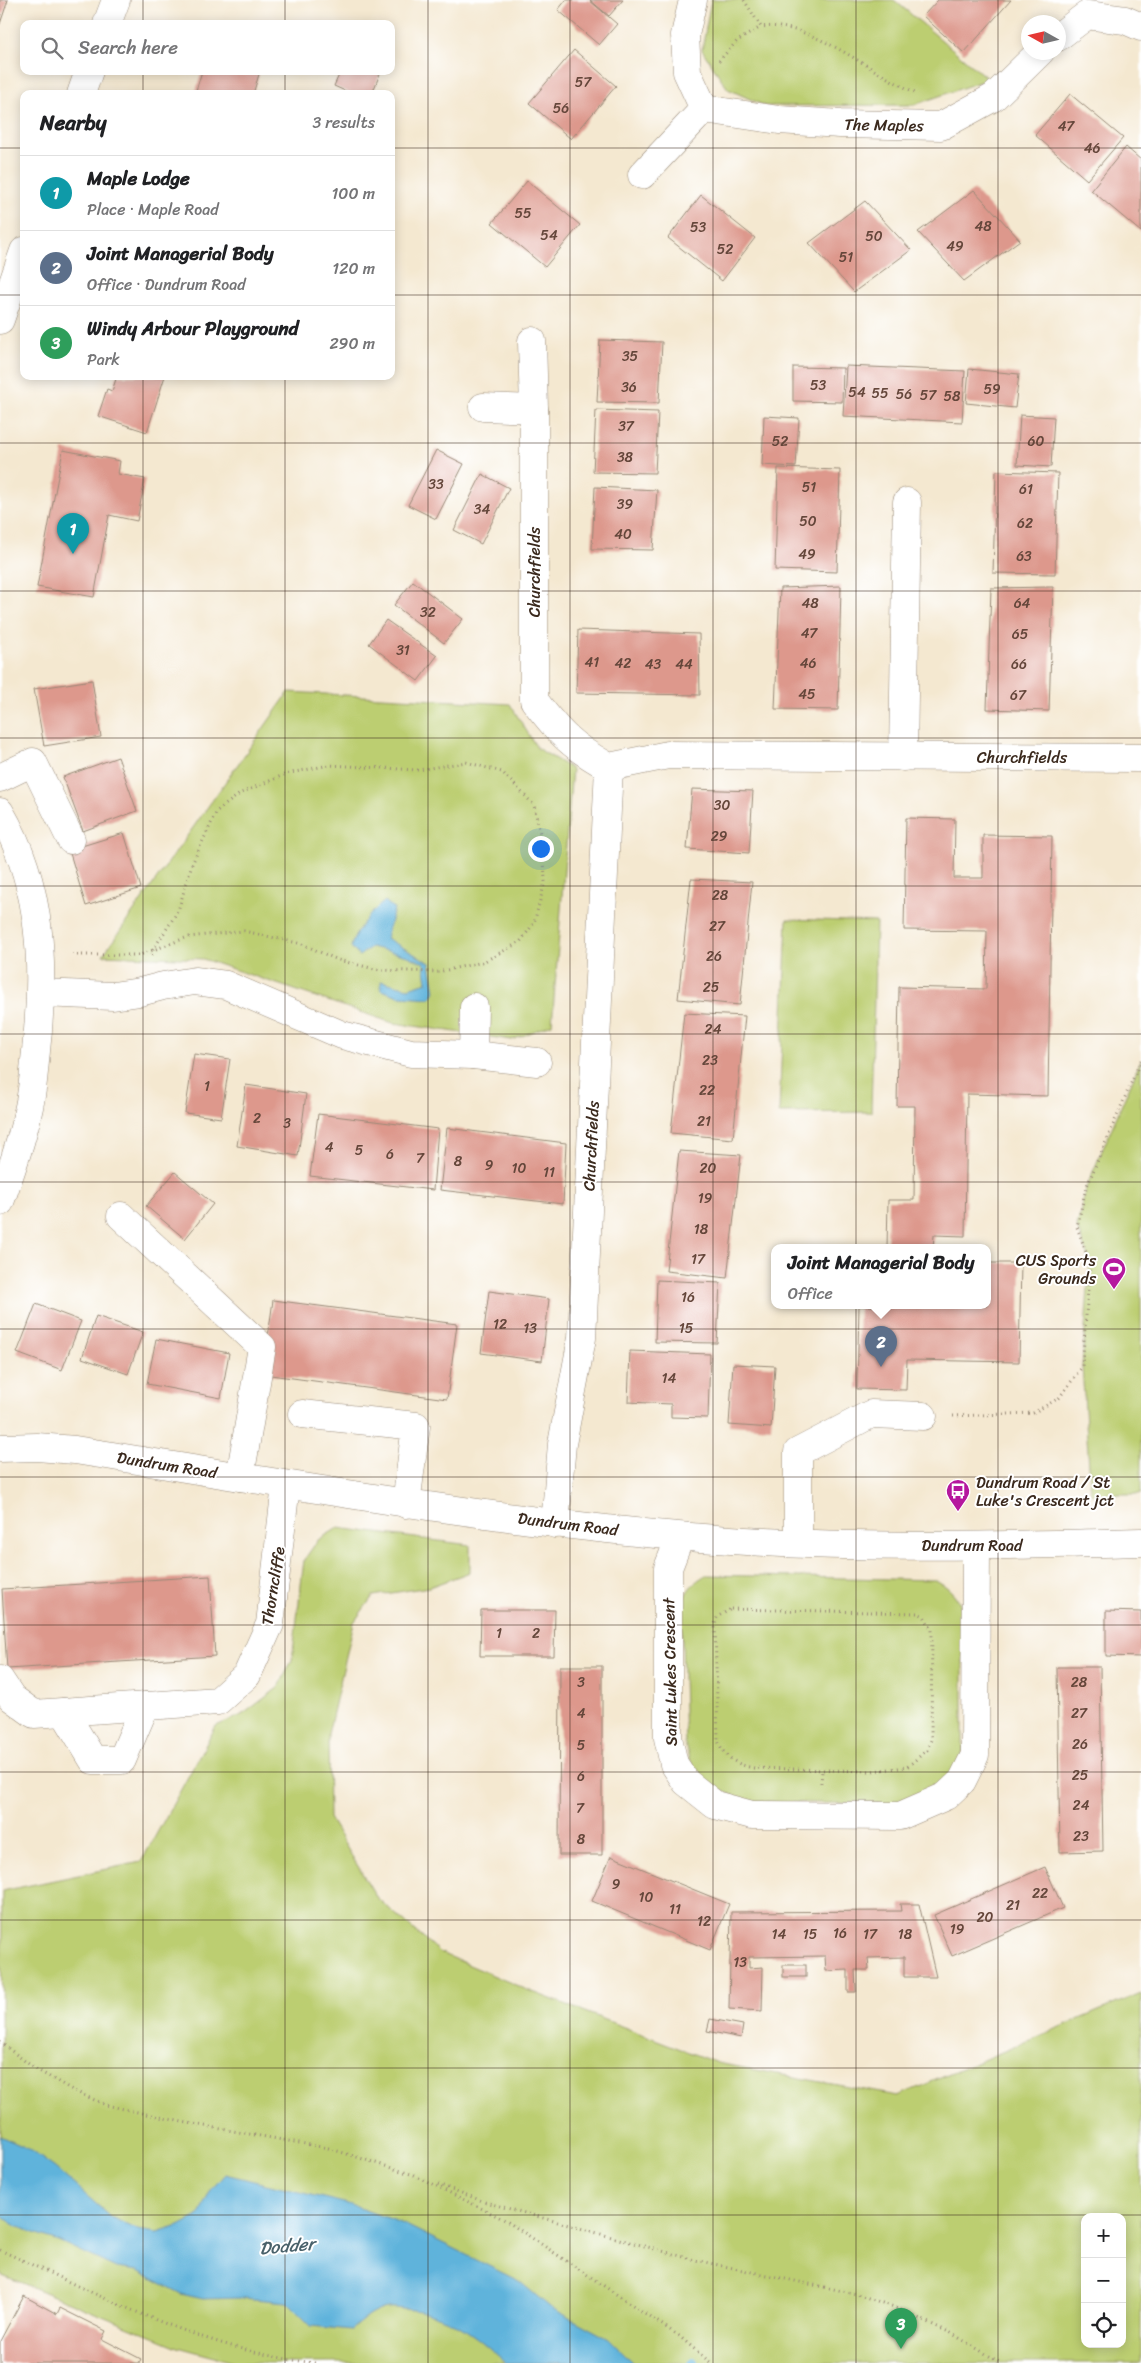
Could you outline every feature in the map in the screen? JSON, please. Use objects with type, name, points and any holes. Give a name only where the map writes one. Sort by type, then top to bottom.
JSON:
[{"type":"street","points":[[108,20],[116,0]]},
{"type":"street","points":[[642,175],[704,109],[687,72],[685,35],[693,0]]},
{"type":"street","points":[[1066,29],[1086,8],[1141,27]]},
{"type":"street","name":"The Maples","points":[[704,109],[778,120],[840,124],[941,126],[994,97],[1032,60]]},
{"type":"street","points":[[82,90],[88,75]]},
{"type":"street","points":[[0,320],[20,263]]},
{"type":"street","name":"Churchfields","points":[[532,341],[534,409],[534,700],[560,733],[586,755],[609,767],[668,755],[1141,758]]},
{"type":"street","points":[[483,407],[534,409]]},
{"type":"street","points":[[903,757],[907,502]]},
{"type":"street","points":[[0,778],[33,762],[71,840]]},
{"type":"street","name":"Churchfields","points":[[555,1524],[562,1444],[582,1338],[609,767]]},
{"type":"street","points":[[0,812],[33,892],[40,938],[41,993],[29,1106],[15,1160],[0,1202]]},
{"type":"street","points":[[41,993],[113,996],[195,981],[226,985],[342,1035],[411,1053],[472,1055],[537,1062]]},
{"type":"street","points":[[472,1055],[474,1007]]},
{"type":"street","points":[[121,1216],[262,1347],[240,1477]]},
{"type":"street","points":[[302,1414],[416,1426],[406,1504]]},
{"type":"street","points":[[798,1543],[798,1452],[871,1414],[923,1416]]},
{"type":"street","name":"Dundrum Road","points":[[0,1448],[37,1447],[75,1450],[406,1504],[555,1524],[680,1536],[798,1543],[976,1546],[1141,1542]]},
{"type":"street","name":"Thorncliffe","points":[[145,1706],[218,1701],[247,1675],[270,1624],[286,1485]]},
{"type":"street","name":"Saint Lukes Crescent","points":[[680,1536],[668,1568],[668,1738],[674,1764],[686,1782],[715,1805],[755,1815],[900,1816],[946,1796],[962,1781],[975,1755],[976,1546]]},
{"type":"street","points":[[0,1680],[12,1698],[34,1714],[145,1706],[122,1760],[93,1760],[64,1712]]},
{"type":"path","points":[[744,0],[761,26]]},
{"type":"path","points":[[704,109],[719,60],[737,41],[761,26],[772,25],[818,38],[895,84],[922,95]]},
{"type":"path","points":[[140,992],[140,977],[153,950],[178,911],[192,864],[217,811],[241,793],[286,774],[329,765],[418,770],[466,762],[502,772],[534,805],[544,854],[545,882],[534,923],[520,942],[483,962],[438,972],[421,972]]},
{"type":"path","points":[[923,1416],[974,1417],[1033,1412],[1059,1398],[1082,1368],[1090,1262],[1078,1227],[1086,1188],[1141,1060]]},
{"type":"path","points":[[731,1609],[917,1613],[924,1616],[932,1630],[931,1740],[927,1750],[907,1767],[872,1771],[754,1768],[732,1759],[721,1750],[718,1740],[715,1624],[717,1617],[731,1609]]},
{"type":"path","points":[[0,2042],[34,2068],[74,2091],[106,2105],[153,2116],[328,2148],[414,2175],[485,2202],[676,2255],[746,2272],[857,2294],[894,2307],[950,2333],[1001,2363]]},
{"type":"path","points":[[414,2175],[506,2220],[679,2336],[711,2363]]},
{"type":"path","points":[[0,2250],[173,2327],[268,2356],[315,2363]]},
{"type":"green space","points":[[711,0],[894,0],[988,79],[914,105],[765,106],[728,89],[702,50]]},
{"type":"green space","points":[[289,692],[510,704],[537,748],[572,769],[552,1024],[512,1040],[393,1023],[203,959],[103,955]]},
{"type":"green space","points":[[787,919],[876,922],[871,1112],[779,1113]]},
{"type":"green space","name":"CUS Sports Grounds","points":[[1141,1060],[1141,1494],[1091,1494],[1082,1367],[1090,1263],[1077,1227],[1086,1188]]},
{"type":"green space","points":[[338,1528],[470,1545],[470,1572],[429,1587],[373,1596],[354,1622],[328,1734],[329,1818],[377,1898],[439,1952],[525,1989],[717,2063],[898,2096],[1141,1993],[1141,2363],[237,2363],[178,2347],[0,2274],[2,1891],[141,1862],[216,1726],[242,1715],[279,1687],[292,1660],[304,1560],[318,1540]]},
{"type":"green space","points":[[706,1575],[936,1580],[946,1587],[956,1597],[963,1613],[963,1752],[958,1767],[946,1780],[922,1794],[894,1804],[750,1802],[712,1787],[700,1776],[689,1758],[685,1744],[681,1604],[691,1587]]},
{"type":"water","points":[[385,901],[394,909],[386,938],[430,963],[435,991],[431,998],[399,996],[381,990],[381,981],[408,988],[427,982],[424,963],[408,956],[371,947],[359,956],[351,947],[356,934],[364,922]]},
{"type":"water","name":"Dodder","points":[[0,2136],[29,2149],[55,2168],[111,2217],[138,2230],[157,2233],[179,2226],[198,2216],[211,2190],[225,2174],[348,2204],[404,2224],[519,2281],[550,2307],[609,2339],[633,2363],[506,2363],[459,2326],[446,2319],[418,2311],[392,2308],[383,2309],[362,2320],[351,2330],[311,2326],[287,2302],[242,2298],[203,2299],[181,2294],[138,2271],[116,2268],[58,2241],[18,2227],[0,2215]]},
{"type":"building","points":[[0,0],[8,0],[0,24]]},
{"type":"building","points":[[566,0],[589,0],[617,24],[599,45],[558,10]]},
{"type":"building","points":[[590,0],[623,0],[609,16]]},
{"type":"building","points":[[938,0],[1011,0],[964,53],[923,16]]},
{"type":"building","points":[[574,50],[616,86],[571,139],[529,103]]},
{"type":"building","points":[[201,75],[259,75],[254,90],[196,90]]},
{"type":"building","points":[[339,75],[379,75],[374,90],[343,90],[334,86]]},
{"type":"building","points":[[1070,94],[1123,138],[1087,180],[1035,135]]},
{"type":"building","points":[[1126,147],[1141,160],[1141,232],[1091,190]]},
{"type":"building","points":[[527,181],[580,225],[545,267],[492,223]]},
{"type":"building","points":[[974,190],[1020,240],[964,281],[918,232]]},
{"type":"building","points":[[701,195],[755,238],[722,281],[668,238]]},
{"type":"building","points":[[865,201],[911,250],[854,292],[809,243]]},
{"type":"building","points":[[600,340],[662,342],[659,403],[597,402]]},
{"type":"building","points":[[846,366],[965,371],[962,422],[843,416]]},
{"type":"building","points":[[793,367],[843,368],[842,402],[793,401]]},
{"type":"building","points":[[969,369],[1019,374],[1015,408],[966,403]]},
{"type":"building","points":[[116,380],[164,380],[147,432],[98,416],[107,389],[112,391]]},
{"type":"building","points":[[596,410],[658,412],[655,473],[593,472]]},
{"type":"building","points":[[1020,415],[1054,417],[1051,467],[1017,465]]},
{"type":"building","points":[[764,416],[799,418],[796,467],[762,465]]},
{"type":"building","points":[[63,450],[120,461],[118,474],[145,479],[137,521],[109,515],[94,597],[37,587]]},
{"type":"building","points":[[436,450],[464,464],[436,519],[408,505]]},
{"type":"building","points":[[778,468],[840,470],[837,572],[775,570]]},
{"type":"building","points":[[996,471],[1058,473],[1055,574],[993,573]]},
{"type":"building","points":[[482,474],[509,488],[481,544],[454,530]]},
{"type":"building","points":[[595,487],[657,490],[653,550],[592,549]]},
{"type":"building","points":[[413,581],[463,619],[444,643],[394,605]]},
{"type":"building","points":[[841,586],[838,710],[775,709],[780,588]]},
{"type":"building","points":[[1053,587],[1049,711],[987,709],[991,588]]},
{"type":"building","points":[[386,620],[437,656],[418,681],[369,644]]},
{"type":"building","points":[[578,630],[699,634],[700,695],[576,693]]},
{"type":"building","points":[[92,680],[101,737],[44,746],[34,689]]},
{"type":"building","points":[[118,757],[137,811],[83,831],[63,777]]},
{"type":"building","points":[[692,789],[753,791],[749,853],[687,849]]},
{"type":"building","points":[[906,818],[955,819],[954,878],[983,878],[983,835],[1052,836],[1048,1096],[967,1094],[965,1236],[934,1235],[933,1244],[887,1244],[888,1200],[914,1200],[915,1106],[897,1106],[899,987],[986,989],[987,931],[904,930]]},
{"type":"building","points":[[124,833],[141,888],[86,906],[69,850]]},
{"type":"building","points":[[691,879],[752,882],[740,1005],[678,999]]},
{"type":"building","points":[[684,1013],[745,1016],[733,1139],[671,1133]]},
{"type":"building","points":[[194,1054],[230,1059],[221,1118],[185,1113]]},
{"type":"building","points":[[246,1085],[306,1094],[298,1156],[237,1146]]},
{"type":"building","points":[[318,1114],[438,1129],[433,1190],[310,1176]]},
{"type":"building","points":[[447,1128],[566,1143],[563,1204],[440,1190]]},
{"type":"building","points":[[679,1151],[741,1155],[727,1278],[666,1271]]},
{"type":"building","points":[[175,1172],[213,1204],[185,1239],[146,1206]]},
{"type":"building","points":[[991,1263],[1021,1263],[1019,1362],[907,1360],[906,1390],[857,1389],[859,1309],[991,1309]]},
{"type":"building","points":[[657,1280],[720,1283],[717,1343],[655,1342]]},
{"type":"building","points":[[489,1291],[549,1299],[542,1361],[481,1353]]},
{"type":"building","points":[[273,1300],[457,1324],[447,1399],[263,1374]]},
{"type":"building","points":[[36,1304],[81,1321],[62,1370],[17,1353]]},
{"type":"building","points":[[96,1316],[143,1332],[128,1374],[82,1358]]},
{"type":"building","points":[[156,1339],[229,1353],[221,1398],[147,1384]]},
{"type":"building","points":[[630,1351],[710,1354],[708,1418],[671,1417],[671,1404],[628,1402]]},
{"type":"building","points":[[733,1364],[775,1366],[771,1428],[729,1425]]},
{"type":"building","points":[[210,1576],[215,1656],[7,1669],[2,1589]]},
{"type":"building","points":[[481,1610],[555,1610],[554,1656],[480,1656]]},
{"type":"building","points":[[1106,1611],[1141,1612],[1141,1657],[1106,1656]]},
{"type":"building","points":[[560,1666],[602,1666],[602,1855],[559,1855]]},
{"type":"building","points":[[1057,1667],[1100,1667],[1103,1851],[1060,1852]]},
{"type":"building","points":[[611,1856],[729,1904],[710,1950],[592,1901]]},
{"type":"building","points":[[1045,1867],[1063,1908],[952,1956],[934,1915]]},
{"type":"building","points":[[900,1904],[919,1904],[936,1977],[904,1977],[904,1957],[868,1958],[869,1970],[855,1970],[856,1992],[848,1992],[848,1970],[826,1971],[825,1956],[749,1957],[749,1968],[763,1967],[762,2011],[729,2009],[731,1912],[901,1911]]},
{"type":"building","points":[[783,1965],[806,1965],[806,1977],[783,1977]]},
{"type":"building","points":[[710,2019],[743,2025],[741,2038],[707,2031]]},
{"type":"building","points":[[24,2296],[57,2314],[60,2308],[106,2331],[102,2339],[141,2359],[139,2363],[0,2363],[0,2341]]},
{"type":"place","name":"Maple Lodge","points":[[73,554]]},
{"type":"place","name":"CUS Sports Grounds","points":[[1114,1290]]},
{"type":"place","name":"Joint Managerial Body","points":[[881,1367]]},
{"type":"place","name":"Dundrum Road / St Luke's Crescent jct","points":[[958,1512]]},
{"type":"place","name":"Windy Arbour Playground","points":[[901,2349]]}]
